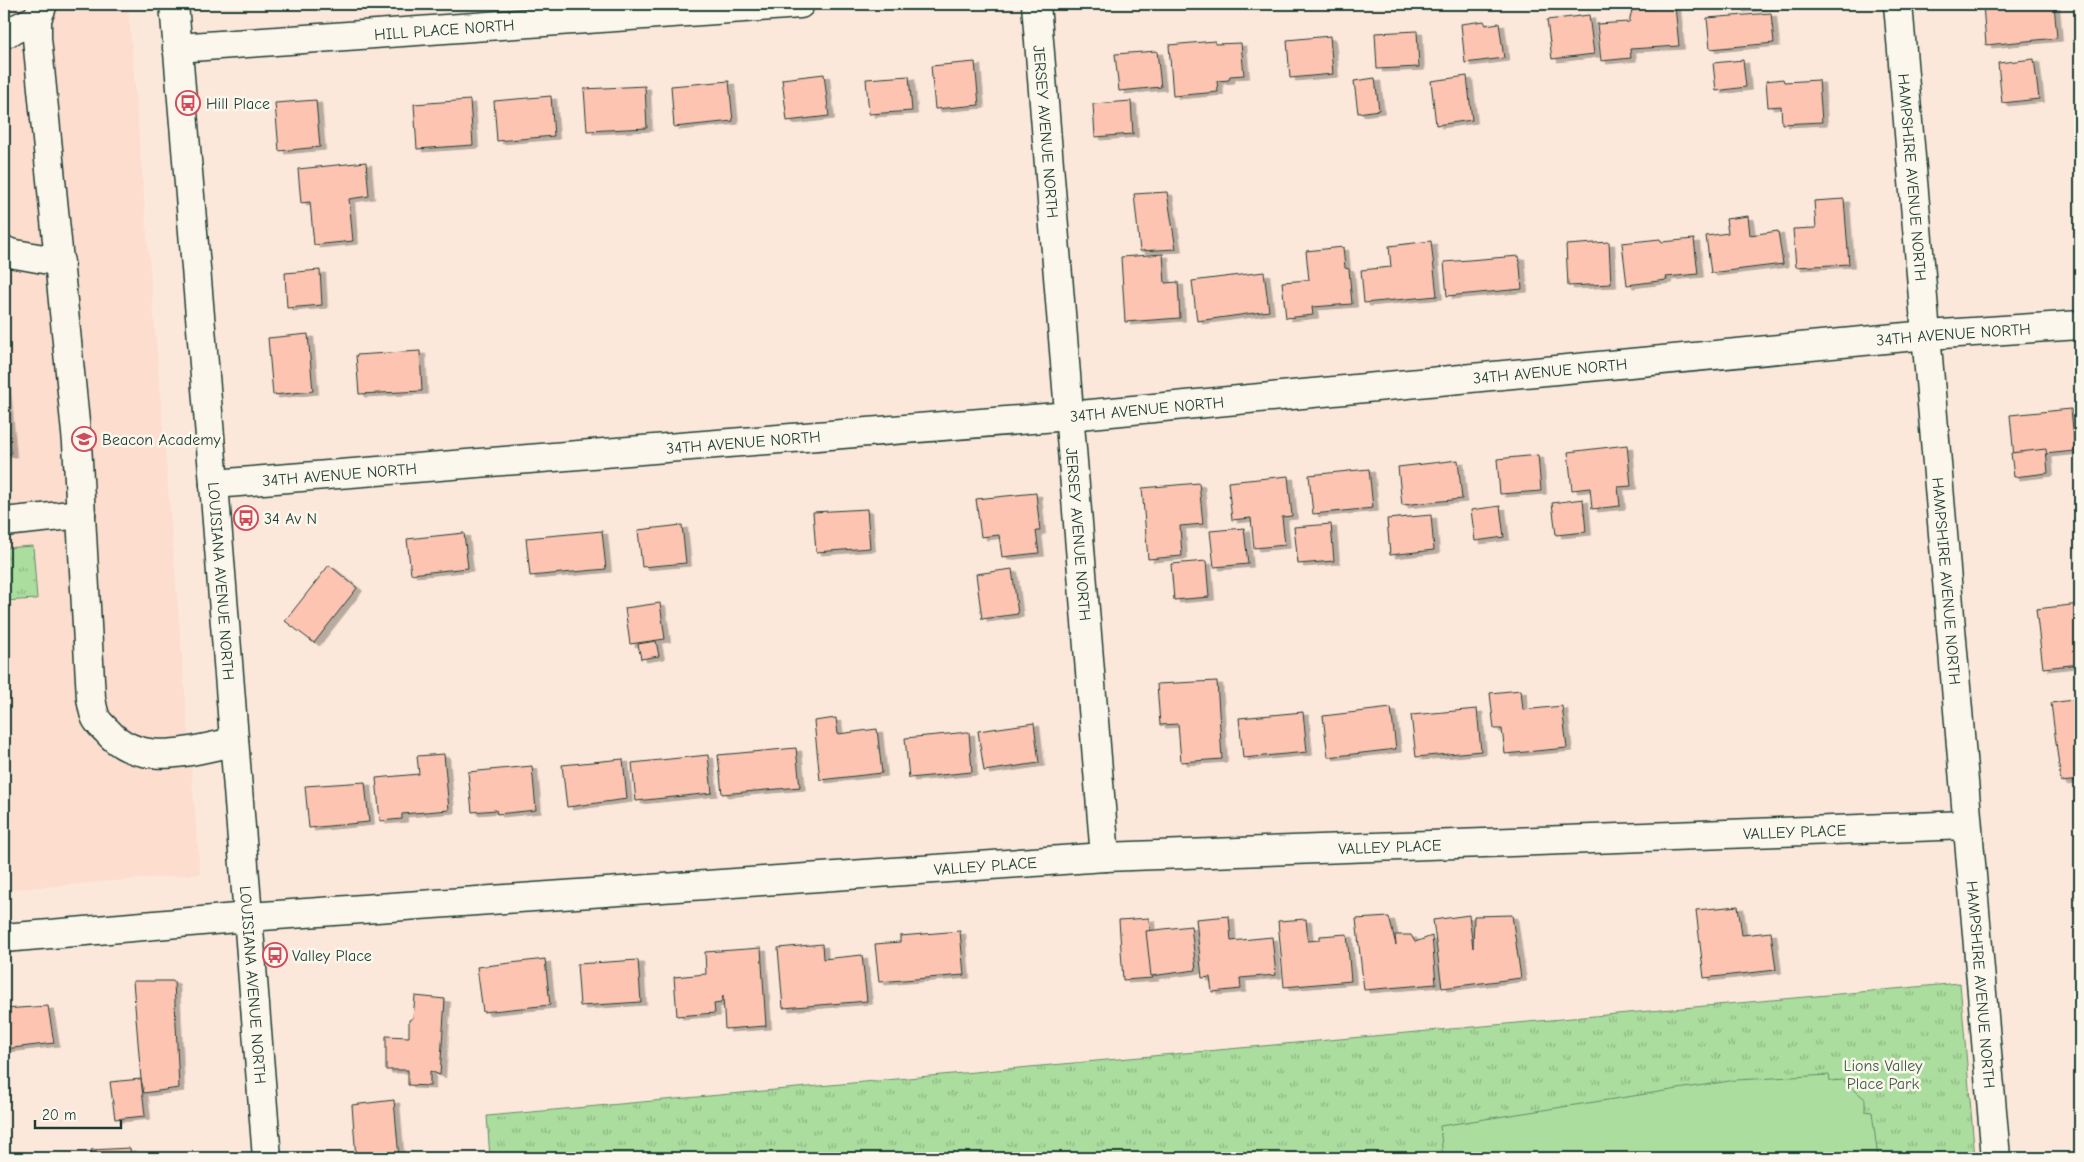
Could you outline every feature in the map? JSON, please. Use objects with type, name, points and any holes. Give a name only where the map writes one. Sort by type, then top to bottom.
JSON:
[{"type":"street","name":"LOUISIANA AVENUE NORTH","points":[[174,4],[267,1158]]},
{"type":"street","name":"HILL PLACE NORTH","points":[[178,48],[800,4]]},
{"type":"street","name":"JERSEY AVENUE NORTH","points":[[1036,4],[1105,857]]},
{"type":"street","name":"HAMPSHIRE AVENUE NORTH","points":[[1898,4],[1996,1158]]},
{"type":"street","points":[[4,34],[40,11]]},
{"type":"street","points":[[40,11],[37,38],[77,442],[91,698],[96,718],[126,748],[145,753],[173,754],[234,742]]},
{"type":"street","points":[[4,250],[10,253],[60,262]]},
{"type":"street","name":"34TH AVENUE NORTH","points":[[214,484],[1069,416],[1927,335],[2080,325]]},
{"type":"street","points":[[4,522],[81,514]]},
{"type":"street","name":"VALLEY PLACE","points":[[4,938],[248,916],[1105,857],[1967,825]]},
{"type":"shaded area","name":"Beacon Academy","points":[[4,4],[128,4],[200,874],[4,890]]},
{"type":"green space","points":[[33,546],[37,599],[4,601],[4,548]]},
{"type":"green space","name":"Lions Valley Place Park","points":[[1960,983],[1975,1158],[490,1158],[487,1116]]},
{"type":"green space","points":[[1829,1075],[1830,1081],[1843,1080],[1865,1099],[1865,1111],[1872,1112],[1878,1158],[1443,1158],[1440,1126],[1736,1080]]},
{"type":"building","points":[[1737,4],[1789,4],[1790,6],[1738,9]]},
{"type":"building","points":[[1983,4],[2054,4],[2057,38],[1986,45]]},
{"type":"building","points":[[1675,6],[1679,46],[1630,49],[1631,58],[1601,61],[1597,24],[1629,22],[1632,10]]},
{"type":"building","points":[[1771,13],[1774,43],[1710,49],[1707,18]]},
{"type":"building","points":[[1589,15],[1594,54],[1552,59],[1547,20]]},
{"type":"building","points":[[1484,21],[1486,25],[1499,23],[1504,58],[1465,63],[1461,24]]},
{"type":"building","points":[[1417,31],[1419,67],[1377,69],[1375,33]]},
{"type":"building","points":[[1330,36],[1333,74],[1290,78],[1287,40]]},
{"type":"building","points":[[1215,41],[1215,44],[1241,43],[1244,75],[1230,76],[1229,80],[1217,81],[1218,92],[1173,96],[1169,45]]},
{"type":"building","points":[[1157,51],[1161,87],[1119,91],[1115,54]]},
{"type":"building","points":[[2034,59],[2039,99],[2002,103],[1998,63]]},
{"type":"building","points":[[1743,60],[1746,87],[1716,91],[1713,63]]},
{"type":"building","points":[[975,62],[979,105],[935,109],[931,66]]},
{"type":"building","points":[[824,74],[829,116],[787,121],[782,79]]},
{"type":"building","points":[[909,76],[912,111],[869,114],[866,79]]},
{"type":"building","points":[[1467,76],[1472,120],[1436,125],[1431,81]]},
{"type":"building","points":[[1375,78],[1379,110],[1358,113],[1354,81]]},
{"type":"building","points":[[1783,79],[1784,82],[1819,80],[1822,122],[1782,124],[1781,106],[1768,107],[1766,81]]},
{"type":"building","points":[[729,81],[733,121],[674,127],[671,86]]},
{"type":"building","points":[[645,86],[647,128],[587,131],[584,89]]},
{"type":"building","points":[[551,96],[554,136],[497,141],[494,101]]},
{"type":"building","points":[[316,100],[320,147],[279,151],[275,103]]},
{"type":"building","points":[[470,100],[473,145],[417,149],[414,104]]},
{"type":"building","points":[[1131,101],[1133,134],[1095,137],[1093,104]]},
{"type":"building","points":[[366,162],[369,196],[349,199],[353,241],[314,245],[310,202],[301,203],[298,169]]},
{"type":"building","points":[[1167,192],[1176,249],[1140,251],[1134,194]]},
{"type":"building","points":[[1844,199],[1849,264],[1796,267],[1793,229],[1816,228],[1814,201]]},
{"type":"building","points":[[1748,216],[1750,235],[1778,231],[1783,264],[1711,273],[1706,236],[1728,233],[1726,219]]},
{"type":"building","points":[[1660,239],[1662,242],[1694,239],[1698,274],[1666,277],[1667,280],[1627,285],[1622,243]]},
{"type":"building","points":[[1431,241],[1437,296],[1364,303],[1361,270],[1391,267],[1389,246]]},
{"type":"building","points":[[1609,242],[1611,284],[1568,286],[1566,245]]},
{"type":"building","points":[[1343,247],[1345,268],[1349,269],[1352,304],[1312,307],[1313,315],[1286,318],[1282,282],[1309,280],[1306,251]]},
{"type":"building","points":[[1163,254],[1165,283],[1178,282],[1180,318],[1125,322],[1121,257]]},
{"type":"building","points":[[1519,256],[1522,289],[1447,296],[1444,262]]},
{"type":"building","points":[[320,270],[322,305],[287,308],[285,273]]},
{"type":"building","points":[[1264,272],[1269,311],[1197,321],[1192,281]]},
{"type":"building","points":[[308,334],[313,391],[273,395],[268,338]]},
{"type":"building","points":[[420,351],[422,391],[359,394],[356,355]]},
{"type":"building","points":[[4,374],[11,454],[4,454]]},
{"type":"building","points":[[2071,409],[2075,451],[2014,457],[2010,415]]},
{"type":"building","points":[[1627,445],[1631,486],[1618,487],[1620,506],[1592,509],[1590,488],[1572,490],[1568,452]]},
{"type":"building","points":[[2046,449],[2048,473],[2014,477],[2011,453]]},
{"type":"building","points":[[1538,455],[1541,491],[1500,494],[1497,459]]},
{"type":"building","points":[[1458,460],[1462,499],[1402,505],[1398,467]]},
{"type":"building","points":[[1369,469],[1373,508],[1313,514],[1309,475]]},
{"type":"building","points":[[1288,476],[1292,516],[1282,517],[1285,545],[1254,548],[1251,518],[1232,520],[1228,482]]},
{"type":"building","points":[[1199,483],[1203,524],[1180,526],[1182,556],[1148,559],[1142,488]]},
{"type":"building","points":[[1036,493],[1040,531],[1036,531],[1039,553],[1002,557],[999,535],[981,537],[976,499]]},
{"type":"building","points":[[1583,499],[1586,532],[1556,535],[1552,503]]},
{"type":"building","points":[[1500,506],[1504,537],[1475,541],[1471,510]]},
{"type":"building","points":[[867,509],[870,548],[816,552],[813,512]]},
{"type":"building","points":[[1431,515],[1434,550],[1390,555],[1387,519]]},
{"type":"building","points":[[1331,524],[1334,561],[1298,564],[1294,527]]},
{"type":"building","points":[[682,525],[686,563],[642,567],[638,530]]},
{"type":"building","points":[[1244,528],[1248,564],[1214,567],[1210,531]]},
{"type":"building","points":[[602,531],[606,569],[530,576],[526,538]]},
{"type":"building","points":[[464,533],[468,568],[411,574],[407,539]]},
{"type":"building","points":[[1206,561],[1209,597],[1174,600],[1171,564]]},
{"type":"building","points":[[329,565],[357,588],[314,643],[285,621]]},
{"type":"building","points":[[1012,569],[1018,614],[982,619],[976,574]]},
{"type":"building","points":[[660,603],[665,639],[630,644],[625,608]]},
{"type":"building","points":[[2080,604],[2080,664],[2043,668],[2036,609]]},
{"type":"building","points":[[656,641],[659,656],[641,659],[638,644]]},
{"type":"building","points":[[1217,681],[1222,759],[1181,762],[1178,724],[1160,725],[1157,684]]},
{"type":"building","points":[[1521,690],[1523,710],[1562,706],[1567,748],[1505,754],[1502,729],[1494,729],[1490,693]]},
{"type":"building","points":[[2080,699],[2080,780],[2061,782],[2051,703]]},
{"type":"building","points":[[1391,708],[1396,749],[1328,757],[1323,716]]},
{"type":"building","points":[[1477,709],[1481,751],[1416,757],[1411,715]]},
{"type":"building","points":[[1303,712],[1307,752],[1243,758],[1239,718]]},
{"type":"building","points":[[836,718],[838,734],[877,729],[882,773],[820,780],[814,721]]},
{"type":"building","points":[[1034,723],[1039,763],[984,771],[978,731]]},
{"type":"building","points":[[969,732],[972,772],[909,778],[905,738]]},
{"type":"building","points":[[796,748],[800,787],[722,794],[718,755]]},
{"type":"building","points":[[444,754],[449,810],[402,814],[402,819],[380,821],[376,778],[419,774],[417,756]]},
{"type":"building","points":[[708,755],[712,793],[636,801],[632,763]]},
{"type":"building","points":[[623,759],[627,799],[567,807],[562,765]]},
{"type":"building","points":[[532,766],[536,810],[497,814],[496,810],[472,812],[468,772]]},
{"type":"building","points":[[365,782],[369,822],[309,828],[305,786]]},
{"type":"building","points":[[1738,906],[1742,935],[1771,932],[1776,970],[1704,978],[1696,910]]},
{"type":"building","points":[[1469,915],[1473,948],[1474,916],[1512,915],[1521,978],[1442,988],[1433,920]]},
{"type":"building","points":[[1229,916],[1231,941],[1272,937],[1276,975],[1240,978],[1241,989],[1212,992],[1210,977],[1202,978],[1196,919]]},
{"type":"building","points":[[1389,917],[1396,945],[1395,935],[1411,935],[1415,942],[1432,936],[1436,984],[1364,990],[1356,919]]},
{"type":"building","points":[[1149,918],[1153,978],[1123,980],[1119,920]]},
{"type":"building","points":[[1306,919],[1308,941],[1320,940],[1320,936],[1347,934],[1351,981],[1284,987],[1278,921]]},
{"type":"building","points":[[1191,926],[1196,970],[1151,976],[1146,931]]},
{"type":"building","points":[[960,931],[964,975],[879,982],[875,944],[900,942],[900,936]]},
{"type":"building","points":[[822,944],[823,959],[862,955],[867,1001],[783,1008],[778,948]]},
{"type":"building","points":[[761,948],[766,1026],[725,1029],[723,996],[721,1003],[714,1004],[715,1013],[677,1016],[674,977],[706,974],[705,952]]},
{"type":"building","points":[[545,959],[550,1005],[483,1012],[477,967]]},
{"type":"building","points":[[638,960],[641,1002],[580,1006],[577,964]]},
{"type":"building","points":[[133,981],[174,981],[179,1088],[144,1093],[141,1079]]},
{"type":"building","points":[[415,996],[445,999],[440,1075],[430,1071],[430,1086],[408,1085],[408,1070],[386,1070],[386,1036],[409,1037],[409,1020],[413,1018]]},
{"type":"building","points":[[48,1006],[54,1043],[4,1049],[4,1009]]},
{"type":"building","points":[[141,1079],[145,1116],[115,1119],[110,1082]]},
{"type":"building","points":[[394,1100],[399,1158],[356,1158],[352,1105]]},
{"type":"building","points":[[130,1148],[131,1158],[92,1158],[91,1150]]},
{"type":"place","name":"Hill Place","points":[[188,103]]},
{"type":"place","name":"Beacon Academy","points":[[84,439]]},
{"type":"place","name":"34 Av N","points":[[246,518]]},
{"type":"place","name":"Valley Place","points":[[275,955]]}]
